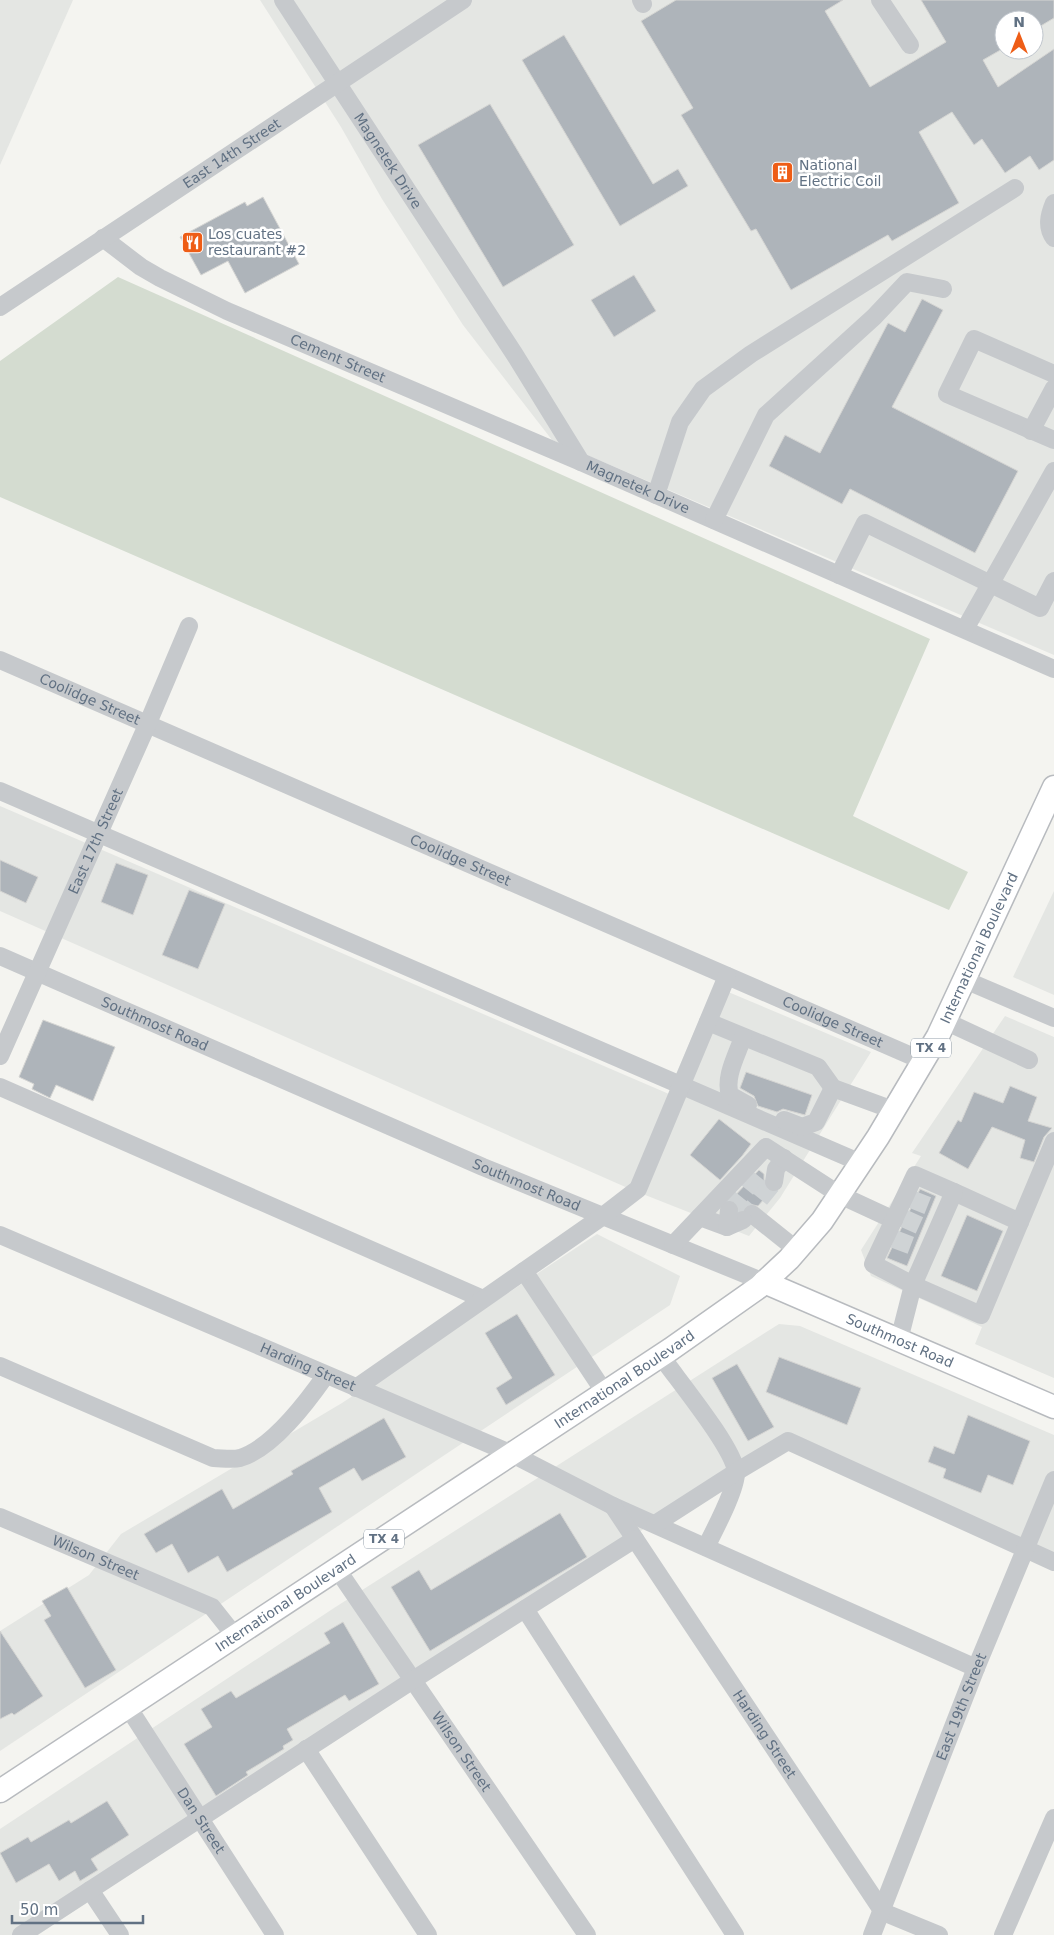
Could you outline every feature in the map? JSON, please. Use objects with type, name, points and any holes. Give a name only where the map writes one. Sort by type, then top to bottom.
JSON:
[{"type":"main road","name":"International Boulevard","points":[[0,1791],[605,1393],[731,1309],[764,1282],[797,1250],[822,1221],[861,1163],[923,1061],[965,980],[1054,787]]},
{"type":"main road","name":"Southmost Road","points":[[764,1282],[1054,1407]]},
{"type":"street","name":"Magnetek Drive","points":[[283,0],[515,355],[581,462],[1054,669]]},
{"type":"street","name":"East 14th Street","points":[[0,307],[463,0]]},
{"type":"street","points":[[880,0],[910,45]]},
{"type":"street","points":[[656,495],[680,422],[703,389],[751,354],[1015,188]]},
{"type":"street","points":[[1054,203],[1049,214],[1049,231],[1054,238]]},
{"type":"street","name":"Cement Street","points":[[103,238],[153,274],[227,310],[581,462]]},
{"type":"street","points":[[714,520],[766,415],[874,317],[907,282],[943,289]]},
{"type":"street","points":[[1054,374],[974,339],[947,394],[1054,440]]},
{"type":"street","points":[[1031,431],[1054,388]]},
{"type":"street","points":[[965,629],[1054,471]]},
{"type":"street","points":[[839,574],[865,522],[1040,608],[1054,581]]},
{"type":"street","name":"East 17th Street","points":[[0,1056],[189,626]]},
{"type":"street","name":"Coolidge Street","points":[[0,660],[923,1061]]},
{"type":"street","points":[[0,791],[681,1086],[800,1132]]},
{"type":"street","name":"Southmost Road","points":[[0,956],[483,1167],[764,1282]]},
{"type":"street","points":[[356,1388],[603,1216],[638,1189],[727,976]]},
{"type":"street","points":[[965,980],[1054,1018]]},
{"type":"street","points":[[945,1021],[1029,1060]]},
{"type":"street","points":[[708,1022],[818,1067],[834,1088],[893,1110]]},
{"type":"street","points":[[743,1037],[728,1080],[730,1095],[861,1163]]},
{"type":"street","points":[[0,1087],[483,1299]]},
{"type":"street","points":[[800,1132],[816,1122],[834,1088]]},
{"type":"street","points":[[1020,1222],[915,1174],[908,1197],[895,1225],[873,1264],[913,1285],[981,1315],[1054,1141]]},
{"type":"street","points":[[673,1245],[766,1146],[774,1170],[840,1195],[895,1225]]},
{"type":"street","points":[[899,1340],[921,1250],[938,1210],[954,1192]]},
{"type":"street","points":[[700,1217],[738,1218],[797,1250]]},
{"type":"street","name":"Harding Street","points":[[0,1235],[512,1454],[613,1506],[976,1668]]},
{"type":"street","points":[[524,1271],[605,1393]]},
{"type":"street","points":[[660,1356],[726,1447],[736,1472],[734,1484],[706,1547]]},
{"type":"street","points":[[0,1366],[213,1458],[240,1458],[263,1445],[304,1406],[326,1375]]},
{"type":"street","points":[[655,1524],[736,1472],[788,1442],[1054,1562]]},
{"type":"street","name":"East 19th Street","points":[[872,1935],[883,1912],[976,1668],[1054,1480]]},
{"type":"street","name":"Harding Street","points":[[613,1506],[883,1912]]},
{"type":"street","name":"Wilson Street","points":[[0,1517],[212,1607],[235,1636]]},
{"type":"street","points":[[22,1935],[306,1749],[635,1539]]},
{"type":"street","name":"Wilson Street","points":[[337,1569],[587,1935]]},
{"type":"street","points":[[525,1609],[735,1935]]},
{"type":"street","name":"Dan Street","points":[[128,1707],[275,1935]]},
{"type":"street","points":[[306,1749],[428,1935]]},
{"type":"street","points":[[1003,1935],[1054,1818]]},
{"type":"street","points":[[90,1890],[120,1935]]},
{"type":"street","points":[[883,1912],[939,1935]]},
{"type":"shaded area","points":[[0,0],[73,0],[0,165]]},
{"type":"shaded area","points":[[260,0],[1054,0],[1054,655],[552,440],[463,325],[382,199],[341,127]]},
{"type":"shaded area","points":[[118,277],[930,639],[853,816],[968,872],[949,910],[0,497],[0,361]]},
{"type":"shaded area","points":[[0,806],[669,1094],[714,986],[871,1052],[780,1198],[749,1236],[630,1189],[0,911]]},
{"type":"shaded area","points":[[1054,891],[1054,995],[1013,977]]},
{"type":"shaded area","points":[[1005,1016],[1054,1037],[1054,1378],[975,1344],[982,1327],[871,1276],[861,1250],[921,1156],[912,1153]]},
{"type":"shaded area","points":[[597,1234],[680,1276],[670,1305],[0,1751],[0,1631],[89,1575],[121,1534],[342,1403]]},
{"type":"shaded area","points":[[779,1324],[800,1326],[1054,1435],[1054,1555],[781,1437],[38,1935],[0,1935],[0,1829],[334,1608]]},
{"type":"building","points":[[676,0],[843,0],[825,11],[870,87],[946,42],[921,0],[1054,0],[1054,18],[1044,24],[1044,10],[994,10],[994,54],[983,60],[998,87],[1038,60],[1044,60],[1044,56],[1054,49],[1054,160],[1039,170],[1030,156],[1005,173],[982,139],[974,145],[952,112],[919,132],[959,203],[892,241],[888,235],[791,290],[756,229],[751,231],[681,115],[693,108],[641,21]]},
{"type":"building","points":[[564,35],[653,184],[678,169],[688,186],[620,226],[522,60]]},
{"type":"building","points":[[490,104],[574,245],[503,287],[418,145]]},
{"type":"building","points":[[263,197],[299,264],[245,293],[228,261],[201,275],[180,237],[245,202],[247,206]]},
{"type":"building","points":[[634,275],[656,311],[614,337],[591,300]]},
{"type":"building","points":[[922,299],[943,310],[892,407],[1018,471],[975,553],[850,489],[842,504],[769,466],[785,435],[820,453],[888,323],[905,332]]},
{"type":"building","points":[[0,860],[38,877],[26,903],[0,891]]},
{"type":"building","points":[[116,863],[148,875],[133,915],[101,902]]},
{"type":"building","points":[[189,890],[225,904],[198,969],[162,955]]},
{"type":"building","points":[[43,1020],[115,1047],[93,1101],[56,1085],[50,1098],[32,1089],[34,1084],[19,1077]]},
{"type":"building","points":[[746,1072],[812,1095],[805,1115],[783,1109],[777,1112],[758,1106],[754,1096],[740,1088]]},
{"type":"building","points":[[1010,1086],[1037,1097],[1028,1121],[1052,1128],[1044,1137],[1034,1162],[1020,1158],[1025,1140],[992,1127],[968,1169],[939,1153],[958,1120],[961,1122],[974,1092],[1003,1103]]},
{"type":"building","points":[[719,1119],[751,1144],[720,1180],[690,1155]]},
{"type":"building","points":[[759,1170],[764,1174],[764,1185],[770,1192],[758,1206],[749,1204],[739,1210],[736,1202],[731,1200]]},
{"type":"building","points":[[920,1189],[936,1196],[907,1266],[887,1258]]},
{"type":"building","points":[[967,1215],[1003,1231],[977,1291],[941,1276]]},
{"type":"building","points":[[517,1314],[555,1375],[506,1405],[496,1388],[512,1378],[485,1333]]},
{"type":"building","points":[[779,1357],[861,1388],[847,1425],[766,1392]]},
{"type":"building","points":[[737,1364],[774,1427],[748,1441],[712,1378]]},
{"type":"building","points":[[968,1415],[1030,1441],[1013,1485],[988,1475],[981,1493],[943,1478],[946,1469],[928,1462],[934,1446],[954,1454]]},
{"type":"building","points":[[384,1418],[406,1457],[362,1481],[354,1468],[319,1488],[332,1512],[227,1572],[218,1556],[188,1573],[172,1544],[156,1553],[144,1534],[222,1489],[233,1509],[293,1474],[291,1471]]},
{"type":"building","points":[[560,1513],[587,1557],[430,1651],[391,1587],[419,1570],[431,1590]]},
{"type":"building","points":[[67,1587],[116,1670],[85,1688],[44,1620],[51,1616],[42,1601]]},
{"type":"building","points":[[343,1622],[379,1684],[349,1701],[345,1695],[287,1729],[293,1740],[283,1746],[284,1749],[246,1772],[248,1775],[216,1796],[184,1744],[212,1727],[201,1709],[231,1691],[236,1698],[330,1643],[324,1633]]},
{"type":"building","points":[[0,1631],[43,1696],[14,1715],[12,1713],[0,1719]]},
{"type":"building","points":[[107,1801],[129,1835],[91,1859],[98,1870],[80,1881],[75,1871],[59,1881],[49,1864],[16,1883],[0,1853],[28,1837],[31,1842],[69,1820],[71,1823]]},
{"type":"tunnel","points":[[729,1210],[761,1171]]},
{"type":"tunnel","points":[[743,1220],[774,1182]]},
{"type":"tunnel","points":[[911,1199],[931,1207]]},
{"type":"tunnel","points":[[903,1218],[923,1227]]},
{"type":"tunnel","points":[[894,1239],[915,1247]]},
{"type":"place","name":"National Electric Coil","points":[[783,173]]},
{"type":"place","name":"Los cuates restaurant #2","points":[[192,242]]}]
